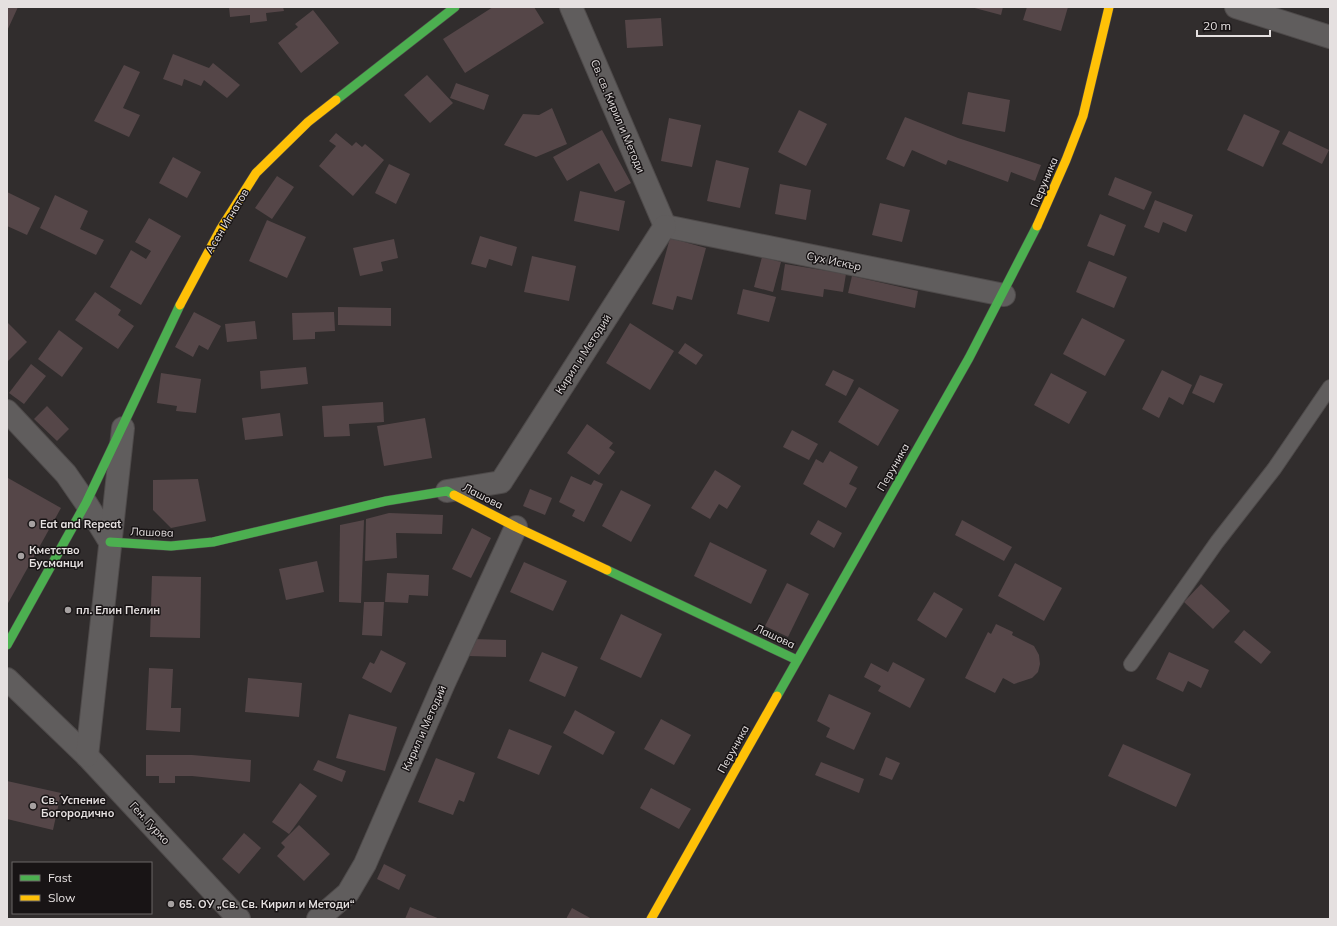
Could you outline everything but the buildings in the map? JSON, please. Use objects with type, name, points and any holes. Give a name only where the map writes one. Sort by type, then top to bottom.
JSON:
[{"type":"street","name":"Асен Игнатов","points":[[7,645],[86,503],[190,283],[220,230],[256,172],[308,122],[455,7]]},
{"type":"street","name":"Св. св. Кирил и Методи","points":[[571,7],[665,226]]},
{"type":"street","name":"Перуника","points":[[651,919],[1004,295],[1033,237],[1078,129],[1109,7]]},
{"type":"street","points":[[1236,7],[1330,37]]},
{"type":"street","name":"Сух Искър","points":[[665,226],[1004,295]]},
{"type":"street","name":"Кирил и Методий","points":[[486,511],[501,482],[665,226]]},
{"type":"street","points":[[7,411],[66,474],[110,542]]},
{"type":"street","points":[[87,756],[124,422]]},
{"type":"street","points":[[447,491],[501,482]]},
{"type":"street","name":"Лашова","points":[[110,542],[171,546],[213,542],[386,501],[447,491],[516,527],[797,660]]},
{"type":"street","name":"Кирил и Методий","points":[[318,919],[348,893],[365,864],[444,683],[516,527]]},
{"type":"street","name":"Ген. Гурко","points":[[7,679],[87,756],[240,919]]},
{"type":"lane","points":[[1131,664],[1216,542],[1274,469],[1330,387]]},
{"type":"traffic: fast","points":[[336,100],[455,7]]},
{"type":"traffic: fast","points":[[777,696],[969,358],[1037,226]]},
{"type":"traffic: fast","points":[[7,645],[86,503],[180,305]]},
{"type":"traffic: fast","points":[[110,542],[171,546],[213,542],[386,501],[447,491],[454,495]]},
{"type":"traffic: fast","points":[[607,570],[797,660]]},
{"type":"traffic: slow","points":[[1037,226],[1066,160],[1083,116],[1109,7]]},
{"type":"traffic: slow","points":[[180,305],[220,230],[256,173],[308,122],[336,100]]},
{"type":"traffic: slow","points":[[454,495],[516,527],[607,570]]},
{"type":"traffic: slow","points":[[651,919],[777,696]]},
{"type":"place","name":"Eat and Repeat","points":[[32,524]]},
{"type":"place","name":"Кметство Бусманци","points":[[21,556]]},
{"type":"place","name":"пл. Елин Пелин","points":[[68,610]]},
{"type":"place","name":"Св. Успение Богородично","points":[[33,806]]},
{"type":"place","name":"65. ОУ „Св. Св. Кирил и Методи“","points":[[171,904]]}]
